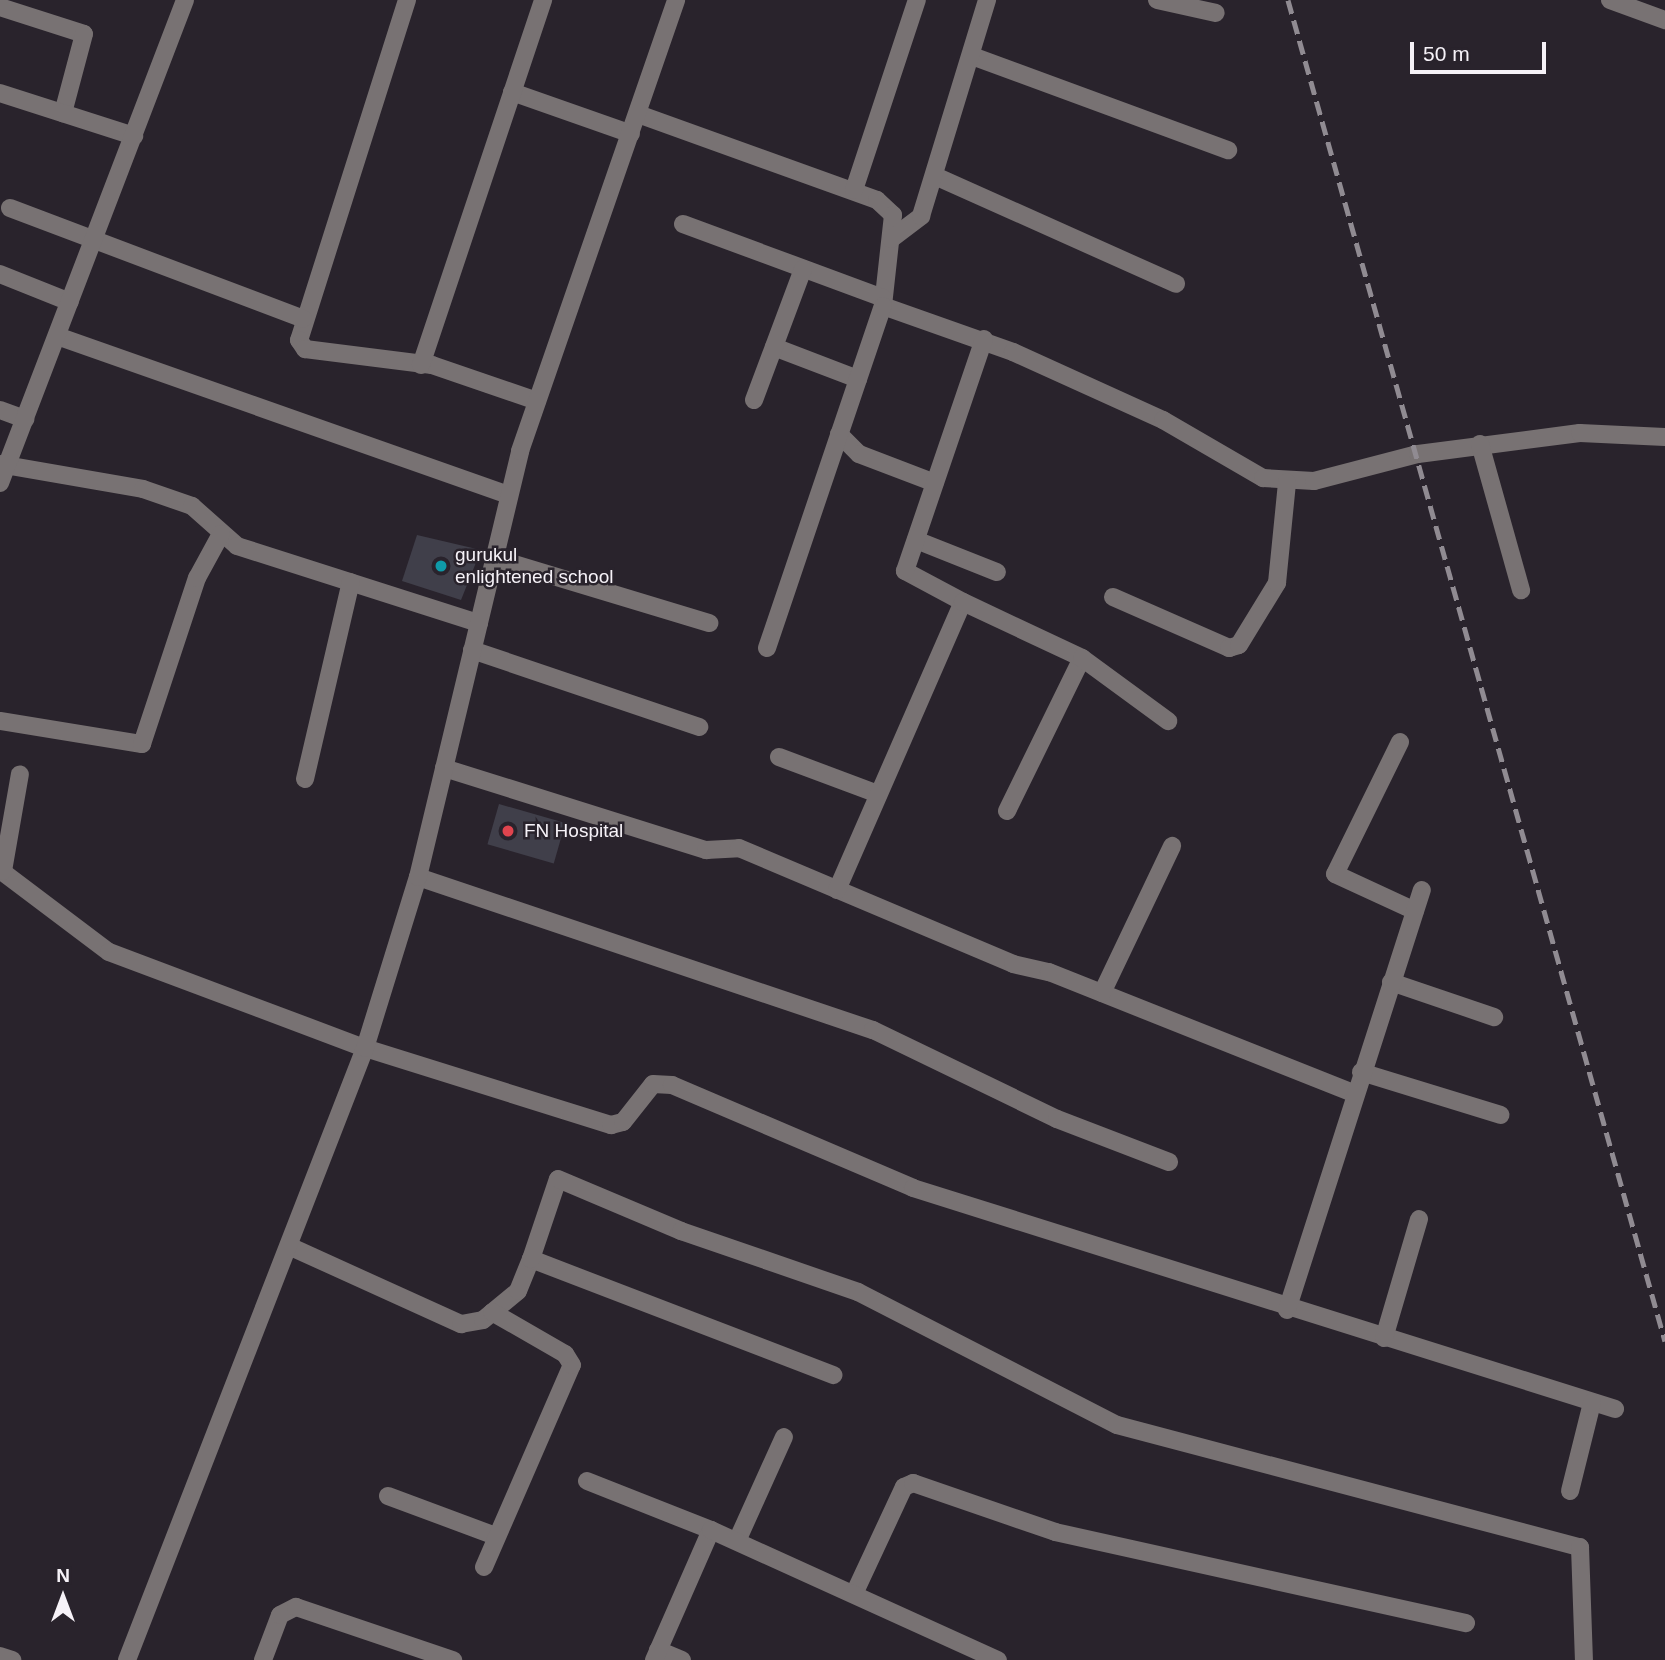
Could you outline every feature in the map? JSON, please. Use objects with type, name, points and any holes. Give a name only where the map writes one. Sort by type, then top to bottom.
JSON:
[{"type":"street","points":[[185,0],[57,336],[2,471],[143,489],[192,506],[237,547],[479,622]]},
{"type":"street","points":[[407,0],[303,319],[299,340],[305,349],[421,365],[537,401]]},
{"type":"street","points":[[421,365],[543,0]]},
{"type":"street","points":[[854,190],[917,0]]},
{"type":"street","points":[[891,239],[918,222],[972,57],[987,0]]},
{"type":"street","points":[[1157,0],[1216,13]]},
{"type":"street","points":[[1610,0],[1665,20]]},
{"type":"street","points":[[133,1658],[365,1048],[418,877],[508,495],[537,401],[638,114],[671,2]]},
{"type":"street","points":[[0,7],[84,34],[63,113]]},
{"type":"street","points":[[972,57],[1228,150]]},
{"type":"street","points":[[512,92],[631,134]]},
{"type":"street","points":[[0,93],[134,136]]},
{"type":"street","points":[[638,114],[854,190],[893,215],[883,302],[767,648]]},
{"type":"street","points":[[935,176],[1176,284]]},
{"type":"street","points":[[10,208],[93,243],[303,319]]},
{"type":"street","points":[[683,224],[984,339],[1163,420],[1263,478],[1287,482],[1480,444],[1580,433],[1665,437]]},
{"type":"street","points":[[754,400],[803,269]]},
{"type":"street","points":[[0,274],[70,302]]},
{"type":"street","points":[[57,336],[508,495]]},
{"type":"street","points":[[984,339],[905,571],[963,602],[1082,658],[1168,721]]},
{"type":"street","points":[[774,347],[858,379]]},
{"type":"street","points":[[976,361],[1013,352]]},
{"type":"street","points":[[0,410],[24,419]]},
{"type":"street","points":[[839,434],[859,454],[935,483]]},
{"type":"street","points":[[1480,444],[1521,590]]},
{"type":"street","points":[[1113,597],[1229,648],[1239,645],[1277,583],[1287,482]]},
{"type":"street","points":[[0,721],[142,744],[197,578],[221,534]]},
{"type":"street","points":[[916,540],[997,572]]},
{"type":"street","points":[[494,558],[709,623]]},
{"type":"street","points":[[305,779],[351,582]]},
{"type":"street","points":[[837,890],[963,602]]},
{"type":"street","points":[[472,650],[699,727]]},
{"type":"street","points":[[1007,811],[1082,658]]},
{"type":"street","points":[[1400,742],[1335,867],[1338,880],[1415,911]]},
{"type":"street","points":[[779,757],[878,794]]},
{"type":"street","points":[[444,768],[706,850],[739,848],[1013,964],[1102,993],[1354,1094]]},
{"type":"street","points":[[20,774],[2,870],[21,880],[60,921],[109,952],[365,1048],[611,1125],[622,1122],[653,1084],[672,1085],[913,1188],[1287,1310],[1615,1409]]},
{"type":"street","points":[[1102,993],[1172,846]]},
{"type":"street","points":[[418,877],[873,1030],[1057,1119],[1168,1162]]},
{"type":"street","points":[[1287,1310],[1361,1072],[1422,890]]},
{"type":"street","points":[[1391,982],[1494,1017]]},
{"type":"street","points":[[1361,1072],[1501,1115]]},
{"type":"street","points":[[291,1247],[461,1324],[492,1312],[518,1291],[558,1179],[681,1231],[858,1292],[1117,1424],[1580,1547],[1584,1660]]},
{"type":"street","points":[[1384,1338],[1419,1219]]},
{"type":"street","points":[[531,1259],[833,1375]]},
{"type":"street","points":[[484,1567],[493,1535],[572,1365],[565,1354],[492,1312]]},
{"type":"street","points":[[1570,1491],[1592,1404]]},
{"type":"street","points":[[737,1541],[784,1437]]},
{"type":"street","points":[[587,1481],[737,1541],[998,1660]]},
{"type":"street","points":[[854,1594],[904,1487],[913,1483],[1055,1532],[1466,1623]]},
{"type":"street","points":[[388,1496],[493,1535]]},
{"type":"street","points":[[682,1660],[656,1655],[711,1530]]},
{"type":"street","points":[[263,1660],[280,1615],[296,1607],[453,1660]]},
{"type":"street","points":[[0,1656],[12,1660]]},
{"type":"building","name":"gurukul enlightened school","points":[[417,535],[481,550],[461,600],[402,581]]},
{"type":"building","points":[[499,804],[565,823],[554,863],[487,844]]},
{"type":"railway","points":[[1288,0],[1665,1341]]},
{"type":"place","name":"gurukul enlightened school","points":[[441,566]]},
{"type":"place","name":"FN Hospital","points":[[508,831]]}]
